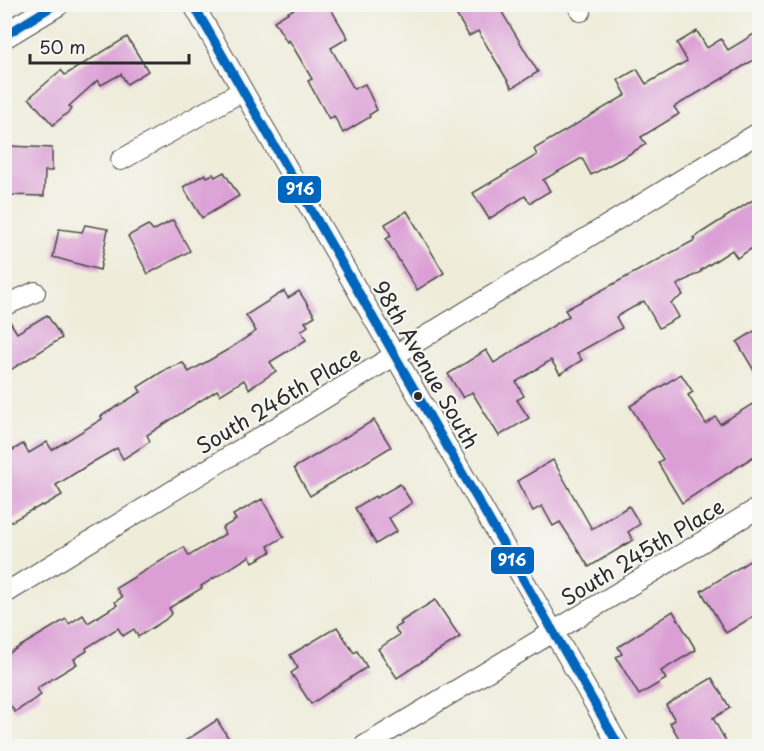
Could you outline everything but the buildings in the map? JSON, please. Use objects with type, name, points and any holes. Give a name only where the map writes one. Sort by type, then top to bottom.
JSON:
[{"type":"street","points":[[4,36],[57,4]]},
{"type":"street","name":"98th Avenue South","points":[[192,4],[619,747]]},
{"type":"street","points":[[121,160],[242,91]]},
{"type":"street","name":"South 246th Place","points":[[4,594],[759,132]]},
{"type":"street","points":[[4,306],[34,292]]},
{"type":"street","name":"South 245th Place","points":[[364,747],[759,507]]},
{"type":"transit line","name":"916","points":[[4,36],[56,4]]},
{"type":"transit line","name":"916","points":[[193,4],[619,746]]}]
